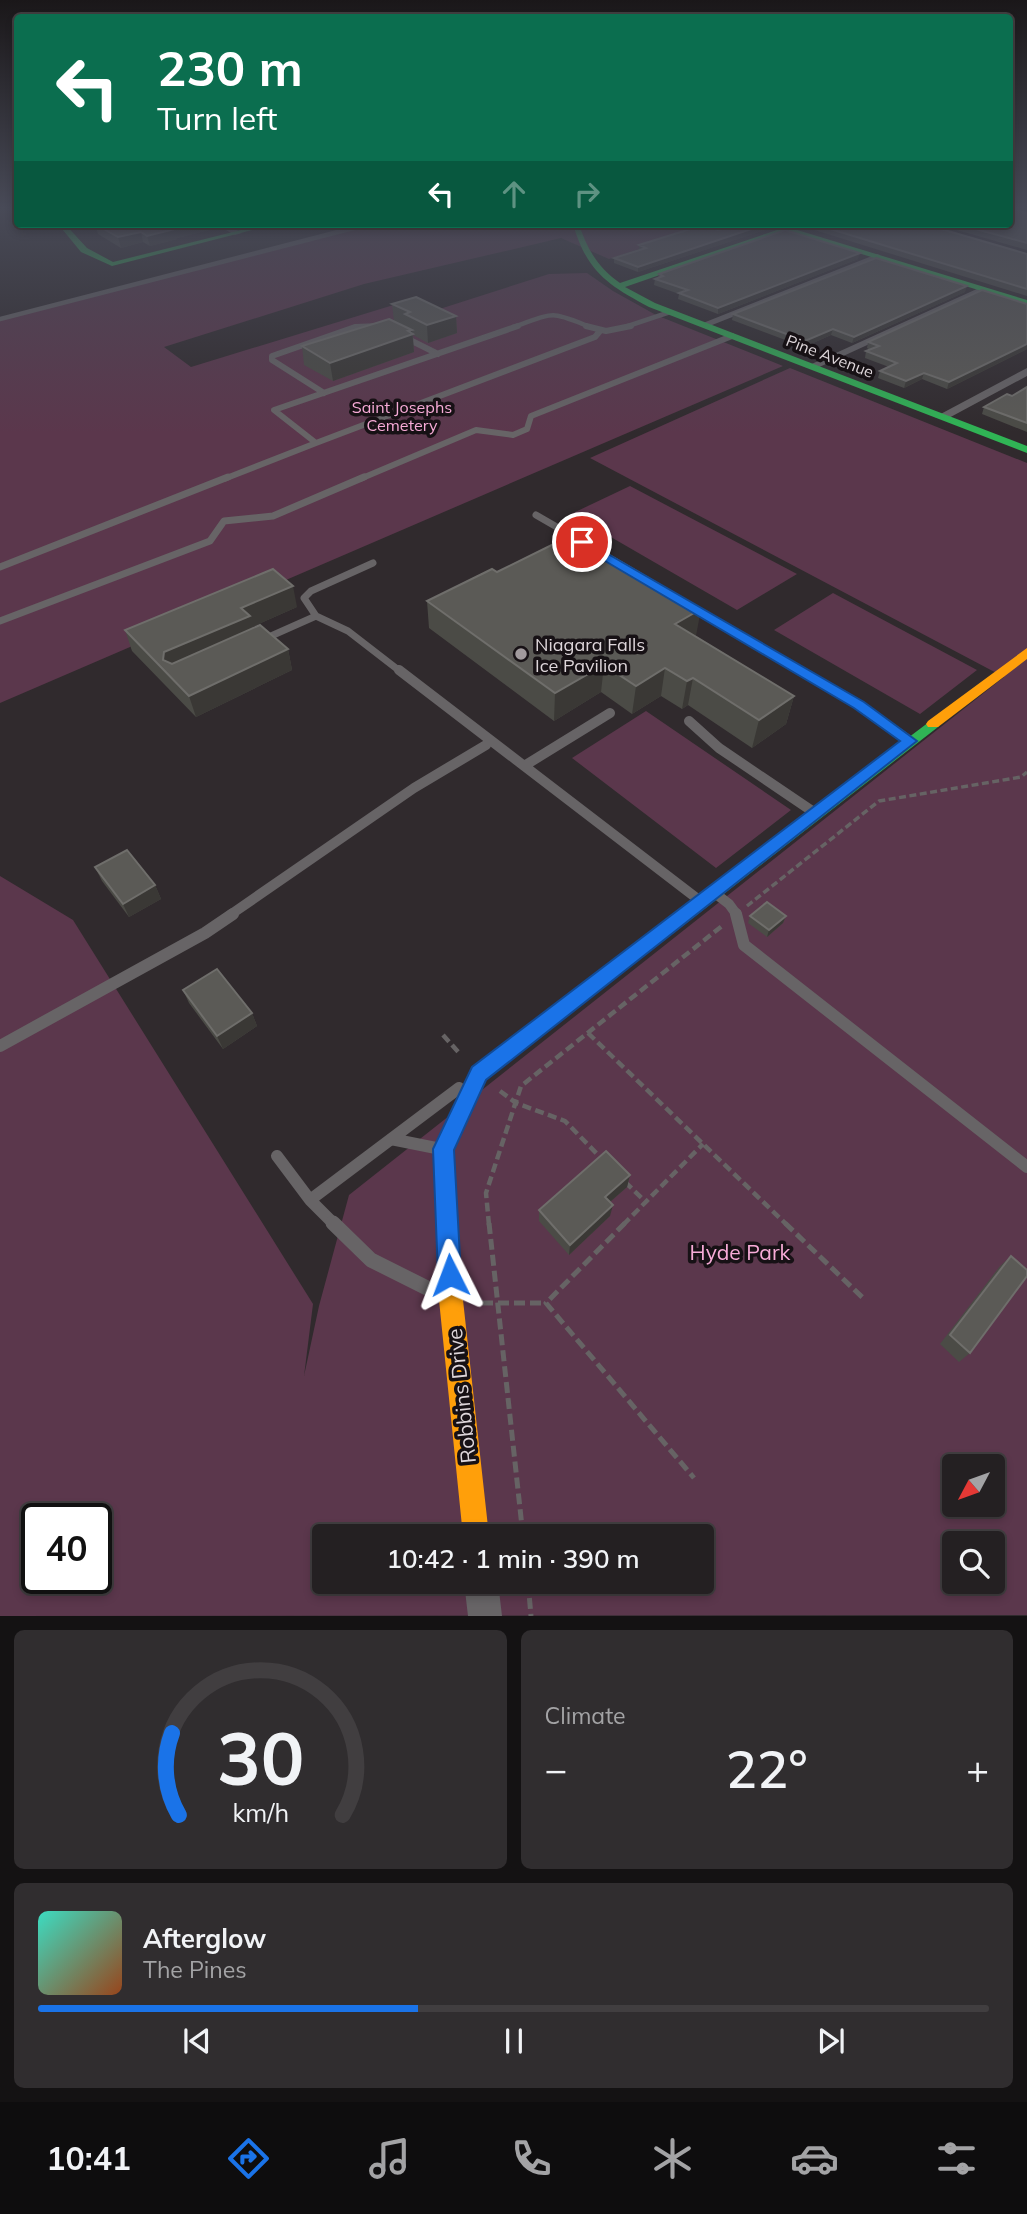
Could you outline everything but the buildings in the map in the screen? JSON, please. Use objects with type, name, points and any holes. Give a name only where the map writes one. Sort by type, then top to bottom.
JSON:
[{"type":"street","name":"Pine Avenue","points":[[612,282],[670,312],[1027,450]]},
{"type":"street","points":[[617,287],[631,282]]},
{"type":"street","points":[[703,325],[812,282]]},
{"type":"street","points":[[958,282],[1027,303]]},
{"type":"street","points":[[811,367],[982,290]]},
{"type":"street","points":[[941,417],[1027,371]]},
{"type":"street","name":"Robbins Drive","points":[[475,1524],[451,1300],[443,1149],[479,1073],[1027,652]]},
{"type":"street","points":[[482,1594],[485,1615]]},
{"type":"lane","points":[[0,319],[142,282]]},
{"type":"lane","points":[[316,443],[274,410],[552,314],[564,314],[600,331],[613,330],[670,312]]},
{"type":"lane","points":[[324,393],[281,367],[272,360],[272,356],[355,327],[385,327]]},
{"type":"lane","points":[[0,567],[596,337],[600,331]]},
{"type":"lane","points":[[396,333],[438,354]]},
{"type":"lane","points":[[0,621],[210,541],[224,521],[272,516],[476,430],[513,436],[527,429],[531,416],[732,336]]},
{"type":"lane","points":[[536,515],[594,549]]},
{"type":"lane","points":[[373,563],[311,590],[304,598],[316,616],[348,631],[524,766],[707,896],[726,899],[738,913],[744,945],[1027,1167]]},
{"type":"lane","points":[[686,604],[859,705],[910,741]]},
{"type":"lane","points":[[252,644],[316,616]]},
{"type":"lane","points":[[524,766],[611,713]]},
{"type":"lane","points":[[689,721],[719,748],[815,813]]},
{"type":"lane","points":[[0,1046],[205,933],[414,788],[486,745]]},
{"type":"lane","points":[[310,1200],[479,1073]]},
{"type":"lane","points":[[391,1139],[443,1149]]},
{"type":"lane","points":[[277,1156],[310,1200],[371,1260],[451,1300]]},
{"type":"path","points":[[522,1524],[486,1193],[522,1086],[879,801],[1021,777],[1027,772]]},
{"type":"path","points":[[588,1033],[863,1298]]},
{"type":"path","points":[[443,1035],[479,1073],[516,1103],[565,1121],[610,1166]]},
{"type":"path","points":[[451,1300],[498,1305],[546,1303],[703,1144]]},
{"type":"path","points":[[619,1175],[646,1202]]},
{"type":"path","points":[[546,1303],[694,1478]]},
{"type":"path","points":[[529,1594],[531,1615]]},
{"type":"green space","name":"Saint Josephs Cemetery","points":[[148,282],[371,282],[164,347],[191,367],[400,303],[424,314],[523,282],[601,282],[656,315],[783,366],[0,703],[0,320]]},
{"type":"green space","name":"Hyde Park","points":[[790,368],[1027,463],[1027,1615],[0,1616],[0,876],[73,920],[313,1304],[304,1376],[319,1306],[349,1195],[1004,677],[590,458]]},
{"type":"green space","points":[[630,486],[797,574],[737,610],[571,514]]},
{"type":"green space","points":[[833,593],[977,670],[920,714],[774,630]]},
{"type":"green space","points":[[646,711],[791,810],[716,868],[572,758]]},
{"type":"traffic: fast","points":[[612,282],[652,305],[1027,450]]},
{"type":"traffic: fast","points":[[617,287],[630,282]]},
{"type":"traffic: fast","points":[[960,282],[1027,303]]},
{"type":"traffic: fast","points":[[474,1085],[479,1073],[933,724]]},
{"type":"traffic: slow","points":[[933,724],[1027,652]]},
{"type":"traffic: slow","points":[[474,1085],[443,1149],[451,1300],[475,1524]]},
{"type":"place","name":"Niagara Falls Ice Pavilion","points":[[521,654]]},
{"type":"route","points":[[450,1275],[443,1149],[479,1073],[910,741],[859,705],[582,542]]}]
